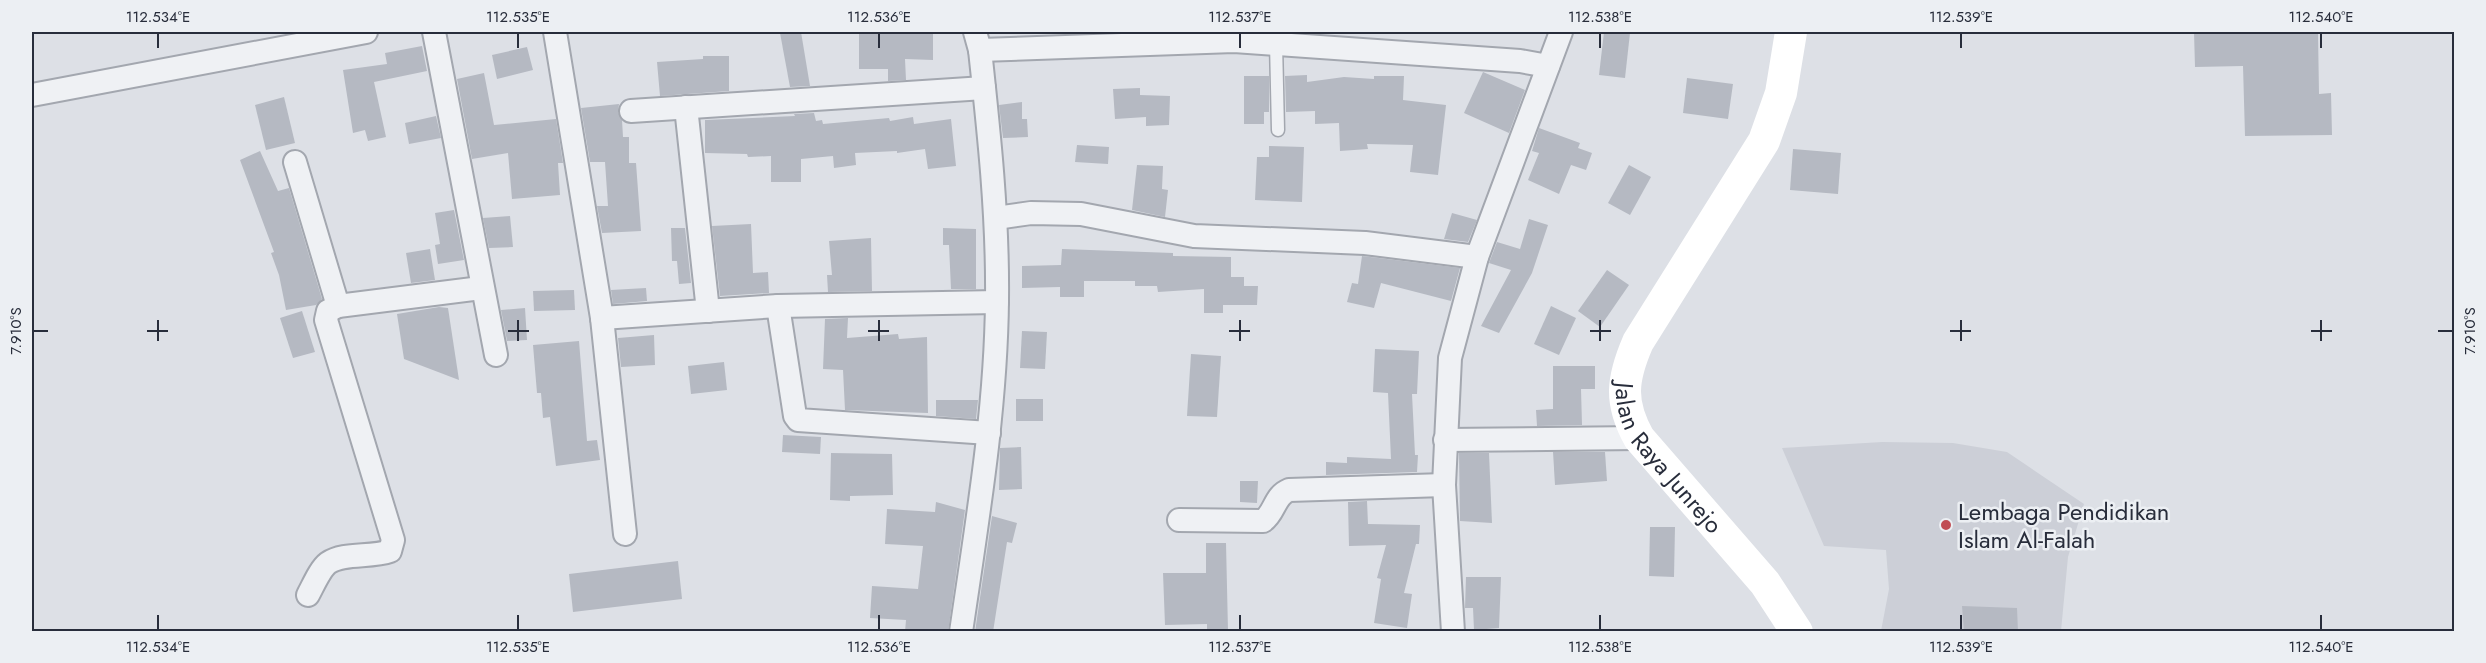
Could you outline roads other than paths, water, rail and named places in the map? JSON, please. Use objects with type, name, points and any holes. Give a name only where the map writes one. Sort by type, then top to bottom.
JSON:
[{"type":"street","points":[[32,95],[267,42],[366,32]]},
{"type":"street","points":[[434,32],[496,355]]},
{"type":"street","points":[[555,32],[602,318],[625,534]]},
{"type":"street","points":[[1452,632],[1444,485],[1450,358],[1477,257],[1561,32]]},
{"type":"street","name":"Jalan Raya Junrejo","points":[[1791,32],[1781,93],[1764,141],[1638,342],[1629,363],[1625,399],[1626,415],[1639,438],[1765,583],[1797,632]]},
{"type":"street","points":[[961,632],[989,433],[997,302],[996,218],[984,88],[977,41],[1234,36],[1276,43],[1521,61],[1548,66]]},
{"type":"street","points":[[631,111],[984,88]]},
{"type":"street","points":[[686,107],[708,311]]},
{"type":"street","points":[[295,162],[338,306]]},
{"type":"street","points":[[996,218],[1031,213],[1081,214],[1194,236],[1365,243],[1477,257]]},
{"type":"street","points":[[308,595],[327,563],[339,558],[378,556],[390,551],[393,540],[326,320],[328,311],[338,306],[482,288]]},
{"type":"street","points":[[602,318],[778,306],[997,302]]},
{"type":"street","points":[[778,306],[795,416],[798,420],[989,433]]},
{"type":"street","points":[[1445,440],[1639,438]]},
{"type":"street","points":[[1179,520],[1263,520],[1267,518],[1280,494],[1289,490],[1444,485]]},
{"type":"lane","points":[[1276,43],[1278,130]]},
{"type":"place","name":"Lembaga Pendidikan Islam Al-Falah","points":[[1946,525]]}]
